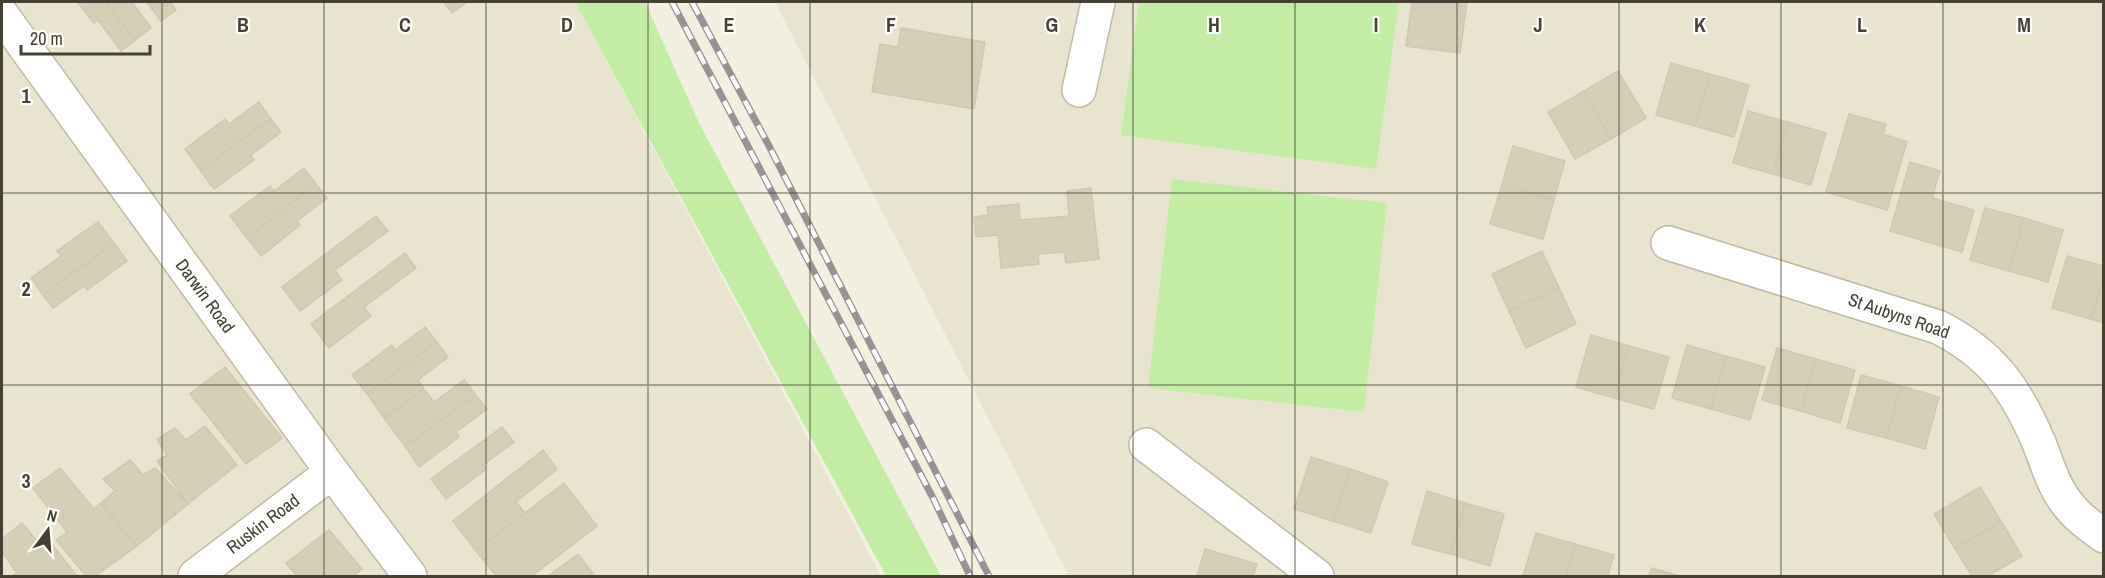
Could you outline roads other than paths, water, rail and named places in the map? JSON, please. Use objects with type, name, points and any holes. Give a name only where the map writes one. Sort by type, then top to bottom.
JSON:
[{"type":"street","points":[[1079,90],[1098,2]]},
{"type":"street","name":"Darwin Road","points":[[2,15],[332,472],[411,576]]},
{"type":"street","name":"St Aubyns Road","points":[[1668,243],[1929,324],[1958,337],[1977,351],[2001,375],[2024,407],[2056,486],[2066,502],[2080,518],[2103,536]]},
{"type":"street","points":[[1146,445],[1317,576]]},
{"type":"street","name":"Ruskin Road","points":[[195,576],[332,472]]},
{"type":"railway","points":[[672,2],[933,498],[970,576]]},
{"type":"railway","points":[[692,2],[768,144],[989,576]]}]
